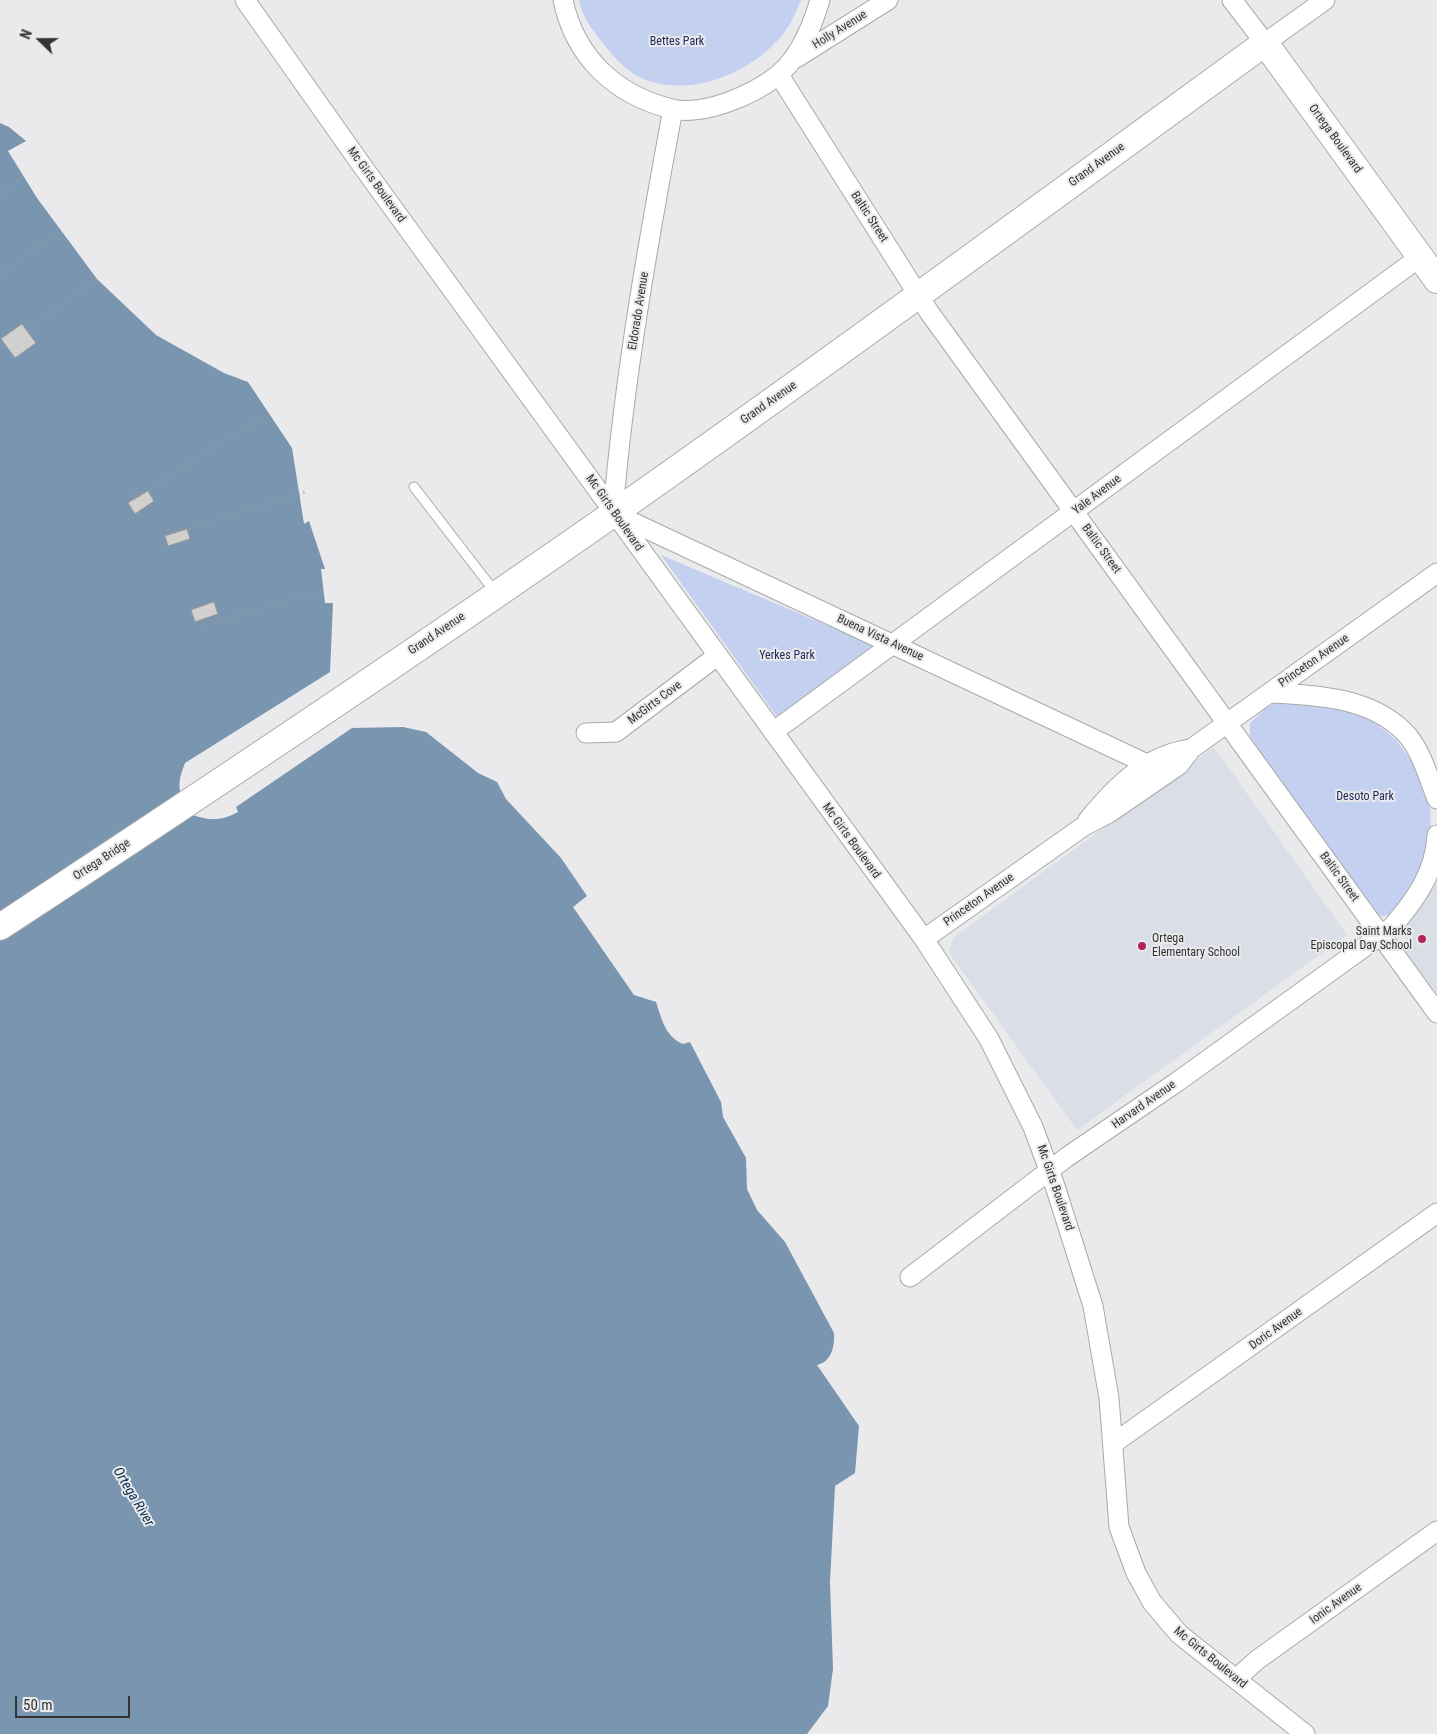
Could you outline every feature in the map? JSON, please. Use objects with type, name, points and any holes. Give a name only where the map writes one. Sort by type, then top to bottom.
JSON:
[{"type":"main road","name":"Grand Avenue","points":[[204,793],[613,513],[1265,43]]},
{"type":"main road","name":"Ortega Boulevard","points":[[1265,43],[1437,280]]},
{"type":"main road","name":"Ortega Bridge","points":[[0,927],[204,793]]},
{"type":"street","name":"Mc Girts Boulevard","points":[[244,0],[363,168],[924,939],[989,1038],[1033,1127],[1050,1172],[1093,1306],[1109,1398],[1114,1443],[1115,1496],[1119,1527],[1144,1588],[1167,1622],[1305,1734]]},
{"type":"street","points":[[563,0],[568,22],[578,45],[594,65],[624,89],[673,109],[711,107],[725,103],[754,91],[779,75],[792,60],[814,22],[820,0]]},
{"type":"street","name":"Holly Avenue","points":[[792,60],[888,0]]},
{"type":"street","name":"Ortega Boulevard","points":[[1232,0],[1265,43]]},
{"type":"street","name":"Grand Avenue","points":[[1265,43],[1325,0]]},
{"type":"street","name":"Baltic Street","points":[[779,75],[919,294],[1074,512],[1229,723],[1437,1013]]},
{"type":"street","name":"Eldorado Avenue","points":[[613,513],[620,432],[655,207],[673,109]]},
{"type":"street","name":"Yale Avenue","points":[[773,732],[1420,257]]},
{"type":"street","name":"Buena Vista Avenue","points":[[613,513],[1146,764]]},
{"type":"street","name":"Princeton Avenue","points":[[924,939],[1084,826],[1109,813],[1179,765],[1191,749],[1437,573]]},
{"type":"street","name":"McGirts Cove","points":[[586,733],[616,732],[717,656]]},
{"type":"street","points":[[1269,693],[1329,697],[1366,708],[1392,723],[1408,737],[1420,758],[1437,799]]},
{"type":"street","name":"Princeton Avenue","points":[[1084,826],[1106,799],[1146,764],[1170,752],[1191,749]]},
{"type":"street","name":"Harvard Avenue","points":[[910,1278],[1050,1172],[1392,927],[1411,905],[1428,879],[1437,835]]},
{"type":"street","name":"Doric Avenue","points":[[1114,1443],[1234,1360],[1437,1213]]},
{"type":"street","name":"Ionic Avenue","points":[[1236,1679],[1257,1660],[1437,1531]]},
{"type":"lane","points":[[414,487],[496,594]]},
{"type":"path","points":[[0,198],[24,176]]},
{"type":"path","points":[[0,273],[61,230]]},
{"type":"path","points":[[36,340],[29,330],[97,279]]},
{"type":"path","points":[[128,492],[134,499],[270,413]]},
{"type":"path","points":[[168,529],[170,534],[306,492]]},
{"type":"path","points":[[200,627],[324,590]]},
{"type":"shaded area","name":"Ortega Elementary School","points":[[1214,747],[1347,935],[1077,1130],[949,953],[953,938]]},
{"type":"shaded area","name":"Saint Marks Episcopal Day School","points":[[1437,878],[1437,994],[1405,952],[1408,925]]},
{"type":"green space","name":"Bettes Park","points":[[579,0],[801,0],[782,36],[749,64],[714,80],[676,86],[657,83],[639,77],[625,67],[593,30],[583,13]]},
{"type":"green space","name":"Yerkes Park","points":[[661,555],[878,647],[778,718]]},
{"type":"green space","name":"Desoto Park","points":[[1283,700],[1348,709],[1371,719],[1396,740],[1417,768],[1430,802],[1431,840],[1413,890],[1390,915],[1381,916],[1373,910],[1254,744],[1250,735],[1250,723],[1267,707]]},
{"type":"water","name":"Ortega River","points":[[0,123],[9,127],[26,141],[8,151],[37,198],[97,279],[156,335],[224,373],[248,382],[292,448],[304,524],[309,521],[325,569],[321,569],[325,603],[333,603],[330,672],[185,763],[179,785],[181,795],[192,815],[216,819],[238,812],[236,807],[352,728],[403,727],[426,732],[478,773],[497,782],[506,799],[561,858],[587,896],[573,907],[634,995],[656,1002],[665,1027],[672,1037],[683,1044],[690,1042],[721,1102],[723,1117],[746,1158],[747,1189],[757,1210],[785,1242],[834,1333],[834,1343],[829,1357],[826,1361],[817,1365],[859,1426],[855,1473],[835,1486],[830,1582],[833,1669],[828,1706],[807,1734],[0,1734]]},
{"type":"building","points":[[22,324],[36,343],[15,358],[1,339]]},
{"type":"building","points":[[148,491],[154,501],[135,514],[128,503]]},
{"type":"building","points":[[187,529],[190,539],[168,546],[165,536]]},
{"type":"building","points":[[214,602],[218,614],[195,622],[191,610]]},
{"type":"place","name":"Saint Marks Episcopal Day School","points":[[1422,939]]},
{"type":"place","name":"Ortega Elementary School","points":[[1142,946]]}]
